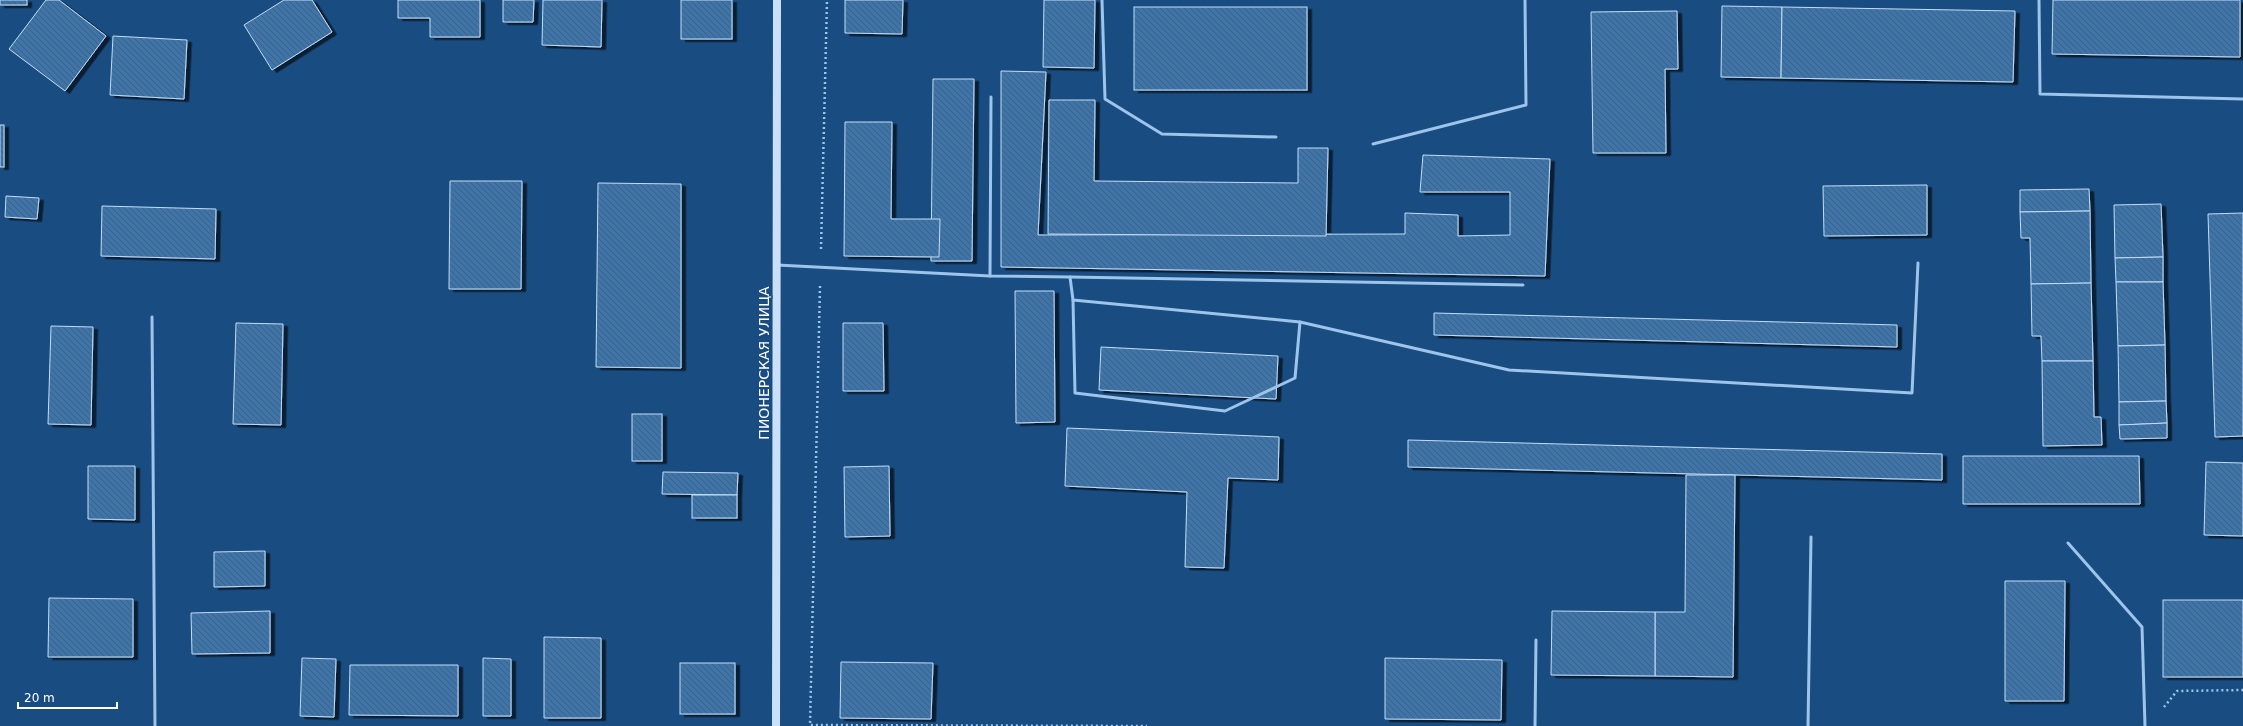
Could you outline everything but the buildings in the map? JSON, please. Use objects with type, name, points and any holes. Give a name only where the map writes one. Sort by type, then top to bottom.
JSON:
[{"type":"street","name":"ПИОНЕРСКАЯ УЛИЦА","points":[[776,726],[777,0]]},
{"type":"lane","points":[[1102,0],[1105,99],[1162,134],[1276,137]]},
{"type":"lane","points":[[1372,144],[1526,105],[1525,0]]},
{"type":"lane","points":[[2039,0],[2040,94],[2243,99]]},
{"type":"lane","points":[[990,276],[991,98]]},
{"type":"lane","points":[[1073,300],[1300,322],[1509,370],[1912,393],[1918,263]]},
{"type":"lane","points":[[777,265],[990,276],[1523,285]]},
{"type":"lane","points":[[1070,277],[1073,300],[1075,393],[1225,411],[1295,378],[1300,322]]},
{"type":"lane","points":[[152,316],[155,726]]},
{"type":"lane","points":[[1808,726],[1811,537]]},
{"type":"lane","points":[[2068,543],[2142,627],[2145,726]]},
{"type":"lane","points":[[1535,726],[1536,640]]},
{"type":"path","points":[[827,0],[810,725],[1147,726]]},
{"type":"path","points":[[2163,708],[2177,690],[2243,690]]}]
